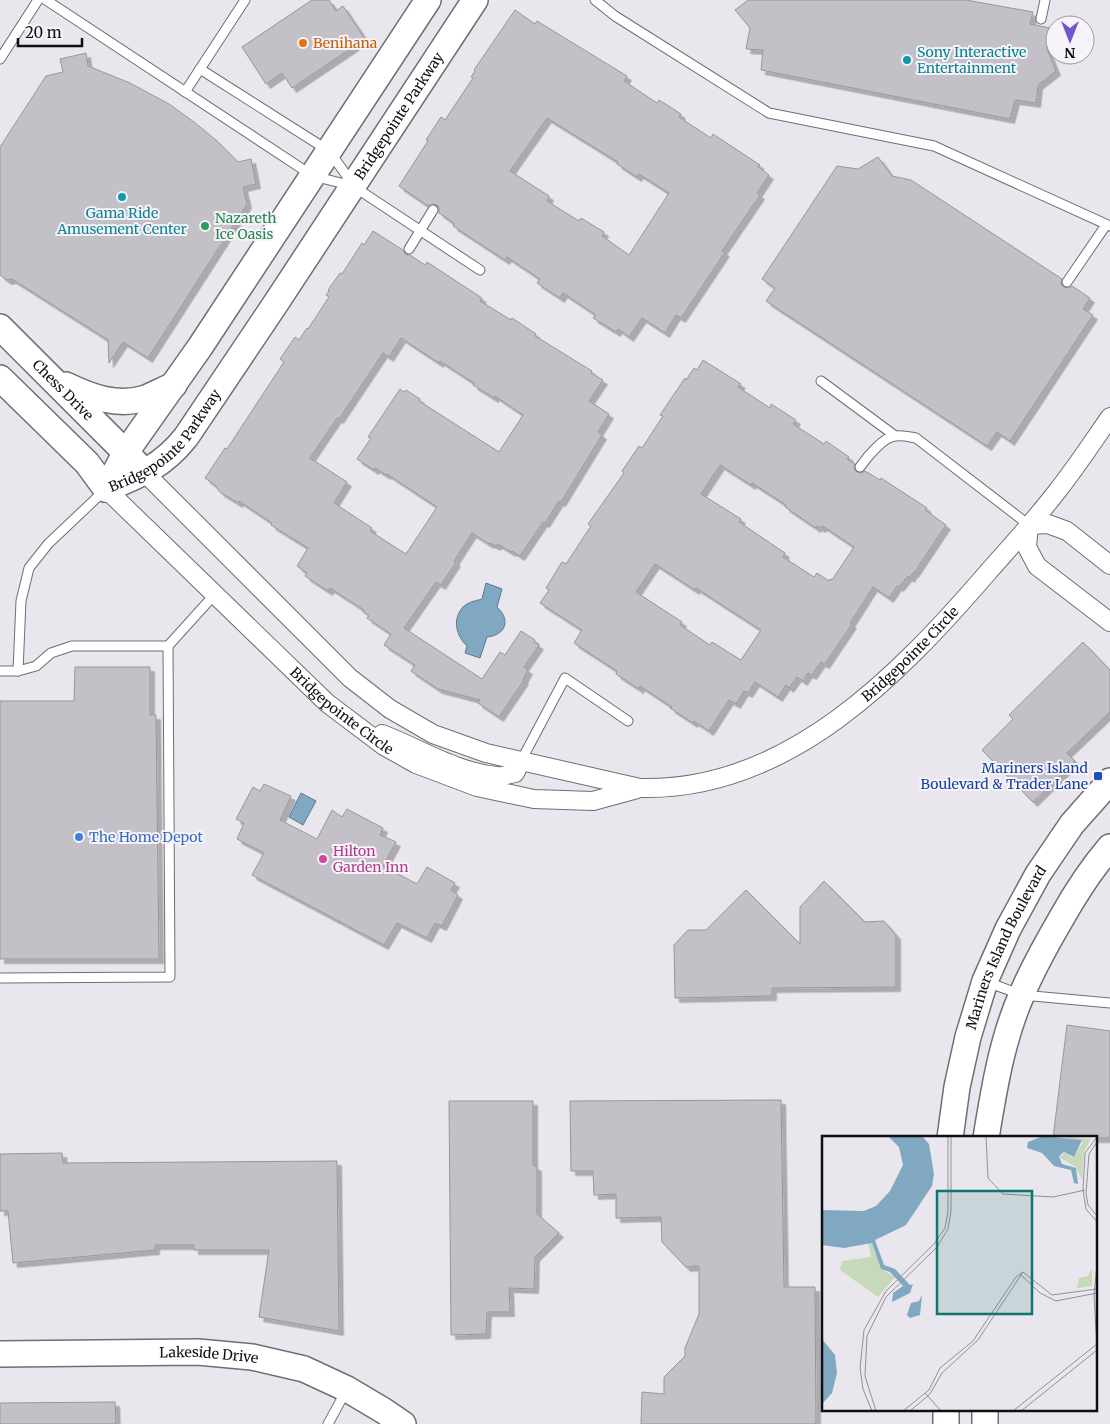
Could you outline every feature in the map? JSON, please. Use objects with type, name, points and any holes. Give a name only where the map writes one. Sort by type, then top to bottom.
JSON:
[{"type":"main road","name":"Bridgepointe Parkway","points":[[106,489],[126,452],[174,385],[428,0]]},
{"type":"main road","name":"Bridgepointe Parkway","points":[[106,489],[145,473],[170,455],[195,424],[475,0]]},
{"type":"main road","name":"Chess Drive","points":[[0,327],[126,452]]},
{"type":"main road","points":[[0,378],[87,463],[106,489]]},
{"type":"main road","points":[[52,378],[91,397],[124,403],[146,398],[174,385]]},
{"type":"main road","name":"Bridgepointe Circle","points":[[126,452],[145,473]]},
{"type":"main road","name":"Mariners Island Boulevard","points":[[950,1136],[957,1087],[966,1045],[985,981],[1008,929],[1038,874],[1072,824],[1110,781]]},
{"type":"main road","points":[[986,1136],[993,1095],[1005,1044],[1022,995],[1046,945],[1073,897],[1110,847]]},
{"type":"main road","name":"Lakeside Drive","points":[[0,1354],[198,1352],[252,1357],[304,1369],[347,1389],[402,1424]]},
{"type":"street","name":"Bridgepointe Circle","points":[[106,489],[327,703],[384,746],[416,764],[477,788],[534,799],[593,801],[640,788],[677,786],[700,782],[742,770],[792,748],[822,730],[876,688],[926,642],[1056,492],[1110,416]]},
{"type":"street","name":"Bridgepointe Circle","points":[[145,473],[350,678],[390,709],[433,734],[486,753],[640,788]]},
{"type":"street","points":[[1110,565],[1067,531],[1048,524],[1029,525],[1027,547],[1037,566],[1110,622]]},
{"type":"street","points":[[353,724],[409,744],[460,768],[498,777],[515,772],[521,760]]},
{"type":"lane","points":[[0,59],[38,0]]},
{"type":"lane","points":[[46,0],[313,176],[353,186],[480,270]]},
{"type":"lane","points":[[185,92],[245,0]]},
{"type":"lane","points":[[595,0],[615,16],[770,113],[934,146],[1108,226],[1067,282]]},
{"type":"lane","points":[[1041,19],[1045,0]]},
{"type":"lane","points":[[200,69],[329,151],[353,186]]},
{"type":"lane","points":[[409,250],[433,210]]},
{"type":"lane","points":[[821,381],[894,435],[916,438],[1029,525]]},
{"type":"lane","points":[[860,466],[882,442],[894,435]]},
{"type":"lane","points":[[18,672],[21,601],[29,568],[48,544],[106,489]]},
{"type":"lane","points":[[0,978],[170,977],[168,646],[214,594]]},
{"type":"lane","points":[[0,672],[18,672],[36,666],[51,653],[72,646],[168,646]]},
{"type":"lane","points":[[521,760],[564,678],[628,722]]},
{"type":"lane","points":[[985,981],[1022,995],[1110,1003]]},
{"type":"lane","points":[[328,1424],[347,1389]]},
{"type":"water","points":[[486,583],[502,589],[497,607],[505,622],[499,633],[487,637],[480,658],[465,653],[467,646],[458,632],[457,617],[463,607],[482,599]]},
{"type":"water","points":[[301,793],[316,801],[303,825],[289,817]]},
{"type":"building","name":"Benihana","points":[[312,0],[329,0],[336,11],[343,6],[365,39],[292,88],[282,73],[266,84],[242,47]]},
{"type":"building","name":"Sony Interactive Entertainment","points":[[748,0],[966,0],[1033,12],[1030,24],[1045,27],[1045,65],[1054,65],[1056,71],[1038,85],[1036,103],[1015,100],[1010,119],[761,70],[763,50],[746,49],[750,28],[735,10]]},
{"type":"building","points":[[515,10],[535,24],[537,21],[627,76],[624,81],[657,103],[659,100],[681,114],[679,117],[711,138],[713,134],[760,165],[758,167],[769,175],[757,193],[760,195],[722,251],[725,252],[681,318],[676,315],[665,333],[642,318],[629,337],[618,329],[616,332],[593,318],[596,315],[563,293],[560,298],[537,283],[540,279],[507,257],[505,260],[453,226],[454,223],[439,213],[437,205],[428,206],[399,186],[441,117],[445,120],[473,78],[471,77]],"holes":[[[547,118],[618,162],[617,164],[637,177],[639,174],[669,193],[629,255],[602,236],[604,232],[581,218],[579,221],[547,201],[549,196],[510,171]]]},
{"type":"building","name":"Gama Ride Amusement Center","points":[[86,53],[88,66],[130,83],[169,104],[217,141],[238,162],[251,159],[256,184],[243,187],[247,204],[148,358],[123,342],[109,363],[108,340],[12,279],[7,280],[0,275],[0,147],[46,76],[63,72],[60,59]]},
{"type":"building","points":[[878,157],[892,176],[911,180],[1062,279],[1061,284],[1064,287],[1069,288],[1072,286],[1090,298],[1083,309],[1093,315],[1010,441],[997,432],[987,446],[766,301],[775,288],[762,279],[837,166],[858,169]]},
{"type":"building","points":[[373,231],[403,250],[406,255],[410,255],[425,265],[427,262],[482,298],[480,301],[511,320],[512,318],[536,334],[535,336],[592,371],[591,373],[603,380],[589,401],[609,414],[598,432],[602,435],[561,502],[559,501],[545,523],[543,522],[520,556],[498,544],[496,546],[489,544],[472,533],[441,585],[436,582],[404,628],[482,679],[500,652],[505,655],[521,631],[535,640],[534,642],[539,645],[524,667],[528,670],[524,680],[499,717],[478,703],[480,700],[438,689],[411,671],[415,665],[384,645],[391,634],[367,618],[369,616],[363,612],[364,610],[330,588],[328,591],[305,576],[307,573],[297,566],[308,548],[271,525],[272,523],[239,501],[238,503],[220,492],[216,486],[205,478],[225,448],[227,449],[284,362],[280,359],[295,337],[299,340],[308,329],[329,297],[326,295],[328,290],[340,273],[342,274],[362,243],[364,245]],"holes":[[[401,338],[439,363],[440,361],[474,383],[473,385],[494,398],[495,396],[523,415],[499,452],[419,401],[420,399],[406,390],[404,392],[400,389],[368,437],[371,438],[357,459],[374,470],[375,468],[387,474],[437,507],[406,554],[370,531],[372,528],[334,503],[347,482],[310,458],[337,418],[339,419],[383,353],[389,357]]]},
{"type":"building","points":[[703,360],[741,384],[738,387],[770,408],[771,404],[796,420],[793,424],[824,444],[826,441],[849,457],[847,459],[855,464],[854,469],[857,472],[862,473],[865,471],[880,480],[881,478],[927,508],[925,510],[946,525],[914,573],[910,578],[908,576],[899,587],[897,586],[889,598],[873,587],[850,623],[852,624],[825,664],[821,662],[812,675],[808,673],[803,681],[797,677],[789,688],[786,685],[778,697],[755,682],[748,693],[744,691],[736,704],[729,700],[709,731],[670,708],[672,707],[640,686],[639,689],[616,674],[617,671],[574,643],[582,630],[540,603],[549,590],[546,588],[562,562],[566,564],[591,526],[588,524],[624,473],[622,471],[639,446],[642,448],[663,416],[660,415],[685,378],[686,380],[694,368],[697,370]],"holes":[[[720,465],[786,505],[785,507],[816,528],[817,526],[821,528],[823,526],[854,547],[832,580],[830,579],[829,581],[817,573],[814,577],[783,557],[785,553],[739,522],[741,519],[701,494]],[[655,564],[761,630],[741,660],[712,642],[710,645],[680,625],[682,622],[636,592]]]},
{"type":"building","points":[[1083,642],[1110,670],[1110,712],[1067,753],[1075,761],[1033,802],[982,750],[1013,719],[1009,715]]},
{"type":"building","name":"The Home Depot","points":[[75,667],[150,667],[150,715],[156,715],[159,959],[0,959],[0,701],[74,701]]},
{"type":"building","name":"Hilton Garden Inn","points":[[264,784],[291,796],[280,820],[317,839],[332,810],[342,817],[347,809],[383,828],[380,835],[396,842],[383,866],[417,884],[427,867],[455,883],[451,890],[458,895],[442,926],[435,923],[427,938],[397,923],[384,945],[252,875],[264,853],[237,839],[244,823],[236,819],[253,787],[260,791]]},
{"type":"building","points":[[824,881],[865,922],[884,921],[896,935],[896,987],[772,988],[772,996],[675,998],[674,945],[688,930],[706,930],[746,890],[800,944],[800,907]]},
{"type":"building","points":[[1067,1025],[1110,1031],[1110,1138],[1098,1138],[1098,1136],[1053,1136]]},
{"type":"building","points":[[781,1100],[784,1287],[815,1287],[816,1424],[641,1424],[642,1392],[664,1394],[664,1377],[685,1356],[685,1348],[699,1314],[699,1266],[686,1267],[662,1242],[661,1217],[616,1218],[616,1194],[594,1195],[593,1171],[571,1171],[570,1101]]},
{"type":"building","points":[[449,1101],[533,1101],[533,1165],[537,1167],[537,1214],[559,1233],[535,1257],[534,1289],[509,1288],[510,1312],[487,1312],[486,1334],[451,1335]]},
{"type":"building","points":[[62,1153],[63,1163],[337,1161],[339,1331],[259,1317],[269,1250],[194,1250],[194,1245],[155,1245],[155,1250],[13,1263],[8,1211],[0,1211],[0,1154]]},
{"type":"building","points":[[115,1402],[116,1424],[0,1424],[0,1403]]},
{"type":"place","name":"Benihana","points":[[303,43]]},
{"type":"place","name":"Sony Interactive Entertainment","points":[[907,60]]},
{"type":"place","name":"Gama Ride Amusement Center","points":[[122,197]]},
{"type":"place","name":"Nazareth Ice Oasis","points":[[205,226]]},
{"type":"place","name":"Mariners Island Boulevard & Trader Lane","points":[[1098,776]]},
{"type":"place","name":"The Home Depot","points":[[79,837]]},
{"type":"place","name":"Hilton Garden Inn","points":[[323,859]]}]
